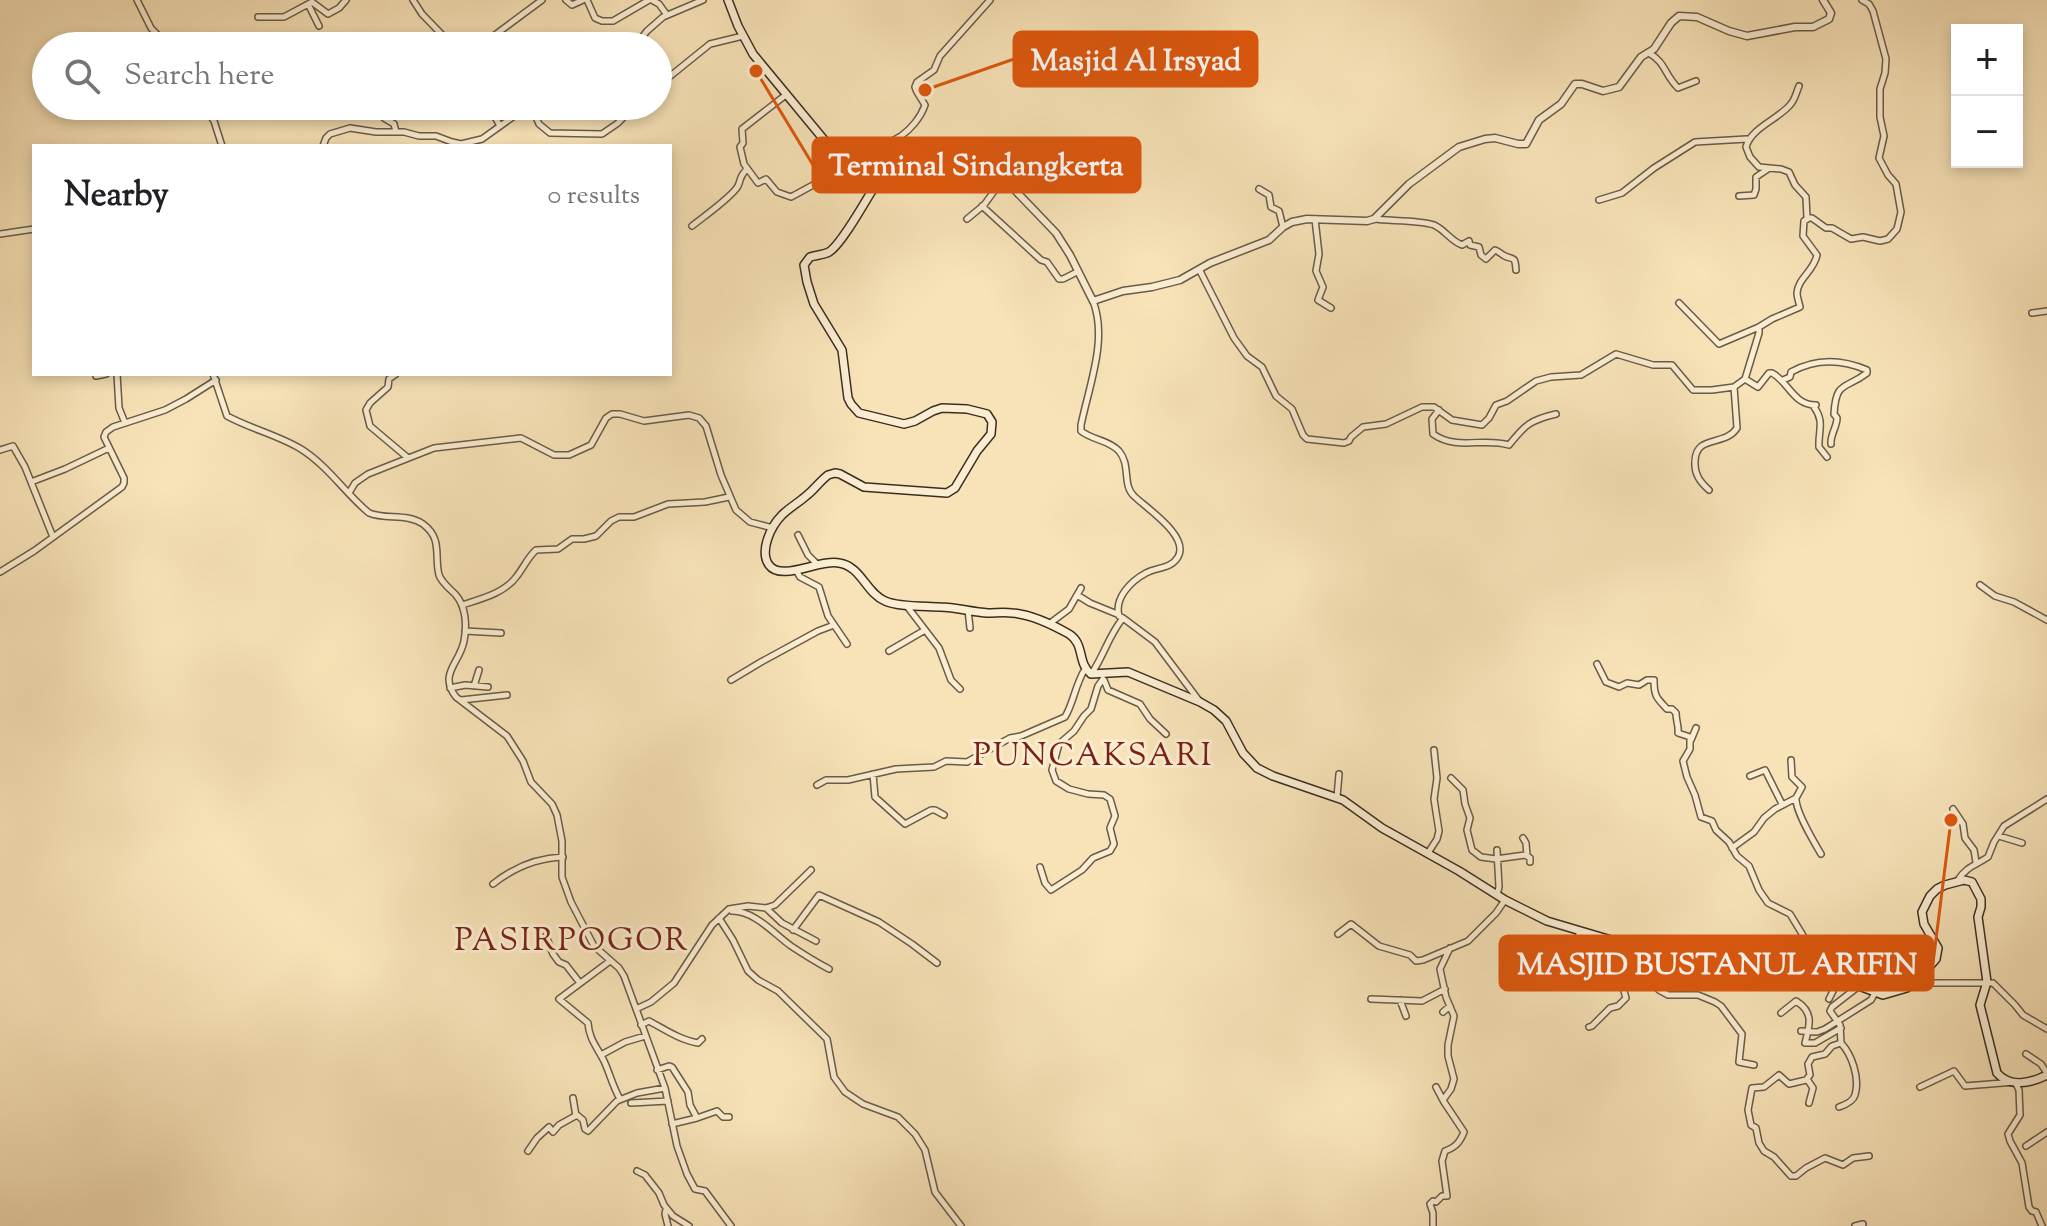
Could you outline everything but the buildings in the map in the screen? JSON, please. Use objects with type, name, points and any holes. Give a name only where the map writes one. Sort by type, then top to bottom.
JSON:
[{"type":"main road","points":[[728,0],[743,36],[760,62],[825,141],[829,154],[838,162],[873,176],[876,183],[833,248],[808,258],[804,265],[814,304],[842,350],[851,404],[864,415],[904,424],[942,408],[973,410],[987,414],[992,422],[992,430],[947,493],[864,487],[840,474],[831,473],[781,516],[773,528],[766,548],[768,563],[779,572],[817,564],[841,563],[856,571],[882,599],[905,604],[1023,614],[1067,633],[1077,640],[1088,672],[1103,677],[1110,672],[1128,672],[1214,710],[1226,721],[1243,753],[1257,768],[1337,797],[1382,828],[1501,898],[1547,921],[1638,948],[1711,965],[1757,968],[1795,965],[1826,971],[1875,993],[1899,992],[1917,981],[1934,962],[1938,950],[1924,924],[1923,908],[1937,889],[1957,881],[1969,881],[1979,893],[1981,907],[1978,917],[1987,982],[1980,1005],[1999,1076],[2015,1082],[2032,1082],[2047,1074]]},
{"type":"street","points":[[137,0],[155,32]]},
{"type":"street","points":[[258,17],[284,17],[315,3],[328,14],[346,0]]},
{"type":"street","points":[[413,0],[439,32]]},
{"type":"street","points":[[499,32],[542,0]]},
{"type":"street","points":[[566,0],[572,5],[585,0],[599,20],[613,21],[651,0],[659,4],[667,15]]},
{"type":"street","points":[[647,32],[667,15],[703,0]]},
{"type":"street","points":[[880,152],[885,145],[908,130],[921,114],[925,105],[915,87],[917,82],[934,70],[940,56],[990,0]]},
{"type":"street","points":[[1374,219],[1409,184],[1459,147],[1495,138],[1526,144],[1539,120],[1561,104],[1573,85],[1582,84],[1603,91],[1616,89],[1641,57],[1659,43],[1679,16],[1697,17],[1747,36],[1795,27],[1813,27],[1822,23],[1829,19],[1831,13],[1823,0]]},
{"type":"street","points":[[1807,219],[1812,218],[1847,239],[1863,237],[1880,241],[1892,236],[1900,221],[1901,207],[1896,184],[1879,158],[1884,136],[1880,89],[1886,59],[1873,11],[1869,2],[1862,0]]},
{"type":"street","points":[[308,4],[319,26]]},
{"type":"street","points":[[672,75],[710,44],[743,36]]},
{"type":"street","points":[[1649,53],[1661,61],[1666,74],[1678,88],[1696,81]]},
{"type":"street","points":[[1599,200],[1622,193],[1695,142],[1748,139],[1788,107],[1799,86]]},
{"type":"street","points":[[787,93],[743,127],[740,147],[747,169],[758,183],[766,179],[777,192],[791,197],[826,178],[838,162]]},
{"type":"street","points":[[213,120],[221,144]]},
{"type":"street","points":[[387,120],[394,124],[396,132]]},
{"type":"street","points":[[497,120],[500,126]]},
{"type":"street","points":[[324,144],[330,134],[350,128],[436,136],[461,144],[482,139],[508,120]]},
{"type":"street","points":[[538,120],[550,133],[602,134],[621,120]]},
{"type":"street","points":[[1679,303],[1719,344],[1800,307],[1797,292],[1801,280],[1815,265],[1817,255],[1803,236],[1807,219],[1806,197],[1786,170],[1759,167],[1746,147],[1748,139]]},
{"type":"street","points":[[817,785],[826,780],[848,780],[896,769],[934,767],[946,761],[967,762],[1010,738],[1063,719],[1069,713],[1075,688],[1105,652],[1121,616],[1118,604],[1129,586],[1148,571],[1169,566],[1180,550],[1179,541],[1172,531],[1130,492],[1120,452],[1081,431],[1098,342],[1098,320],[1093,301],[1056,233],[1003,179],[987,170],[966,163],[825,141]]},
{"type":"street","points":[[692,226],[739,184],[740,176],[747,169]]},
{"type":"street","points":[[1739,196],[1755,194],[1755,178],[1769,169]]},
{"type":"street","points":[[967,219],[982,206],[1003,179]]},
{"type":"street","points":[[1259,189],[1269,195],[1271,207],[1279,211],[1283,227]]},
{"type":"street","points":[[982,206],[1041,260],[1047,262],[1059,279],[1077,272]]},
{"type":"street","points":[[1315,219],[1319,254],[1316,271],[1323,287],[1318,300],[1331,308]]},
{"type":"street","points":[[1093,301],[1123,291],[1174,282],[1269,240],[1292,222],[1315,219],[1423,222],[1434,225],[1457,244],[1469,241],[1470,245],[1479,247],[1484,258],[1495,250],[1512,257],[1516,270]]},
{"type":"street","points":[[0,234],[32,229]]},
{"type":"street","points":[[1199,269],[1234,338],[1247,356],[1262,367],[1276,396],[1292,409],[1305,438],[1344,443],[1363,427],[1386,424],[1417,408],[1432,406],[1452,420],[1482,425],[1496,405],[1536,381],[1581,375],[1616,354],[1653,365],[1672,365],[1695,391],[1734,387],[1745,379],[1759,327]]},
{"type":"street","points":[[2032,313],[2047,311]]},
{"type":"street","points":[[1783,380],[1800,366],[1820,360],[1853,364],[1867,370],[1858,380],[1846,384],[1837,393],[1834,414],[1837,423],[1831,444]]},
{"type":"street","points":[[1745,379],[1757,387],[1770,373],[1783,380],[1787,390],[1804,404],[1816,405],[1814,407],[1821,422],[1819,447],[1827,457]]},
{"type":"street","points":[[117,376],[119,408],[125,423]]},
{"type":"street","points":[[393,376],[389,379],[388,387],[368,405],[368,423],[408,458]]},
{"type":"street","points":[[0,572],[25,558],[124,483],[104,434],[113,427],[165,410],[192,396],[214,377],[227,416],[300,448],[318,461],[373,515],[409,519],[423,524],[437,544],[441,580],[462,605],[465,631],[462,647],[448,680],[450,688],[460,700],[510,739],[531,782],[553,806],[563,857],[562,877],[571,902],[594,946],[624,976],[665,1088],[684,1167],[695,1189],[705,1191],[731,1226]]},
{"type":"street","points":[[1709,490],[1697,476],[1695,458],[1704,444],[1728,438],[1737,428],[1734,387]]},
{"type":"street","points":[[1439,410],[1432,419],[1433,434],[1448,442],[1467,444],[1496,441],[1509,445],[1529,423],[1556,414]]},
{"type":"street","points":[[349,493],[362,477],[434,448],[516,438],[554,455],[569,455],[591,445],[606,418],[612,414],[644,421],[689,415],[699,418],[706,426],[736,510],[750,522],[773,528]]},
{"type":"street","points":[[0,450],[13,446],[25,467],[53,537]]},
{"type":"street","points":[[31,482],[109,448]]},
{"type":"street","points":[[462,605],[508,586],[536,550],[558,549],[572,539],[596,536],[619,517],[634,517],[668,504],[729,497]]},
{"type":"street","points":[[798,535],[808,555],[817,564]]},
{"type":"street","points":[[796,570],[800,577],[819,587],[828,616],[847,644]]},
{"type":"street","points":[[1980,585],[1995,596],[2014,602],[2047,620]]},
{"type":"street","points":[[1048,625],[1069,609],[1081,588]]},
{"type":"street","points":[[1077,595],[1121,616],[1155,642],[1200,702]]},
{"type":"street","points":[[905,604],[939,648],[951,680],[960,689]]},
{"type":"street","points":[[968,610],[970,628]]},
{"type":"street","points":[[731,680],[810,635],[834,625]]},
{"type":"street","points":[[889,651],[925,630]]},
{"type":"street","points":[[465,631],[501,633]]},
{"type":"street","points":[[1597,664],[1606,682],[1619,687],[1654,680],[1657,701],[1674,711],[1678,733],[1688,736],[1691,741]]},
{"type":"street","points":[[474,686],[479,670]]},
{"type":"street","points":[[1103,677],[1108,690],[1140,704],[1166,734]]},
{"type":"street","points":[[1040,867],[1051,890],[1082,870],[1093,858],[1110,851],[1114,844],[1110,828],[1115,816],[1110,799],[1104,795],[1069,789],[1056,781],[1052,770],[1059,744],[1091,709],[1103,677]]},
{"type":"street","points":[[450,688],[458,685],[488,687]]},
{"type":"street","points":[[460,700],[507,695]]},
{"type":"street","points":[[1696,728],[1683,761],[1698,811],[1702,818],[1712,821],[1716,830],[1749,866],[1768,903],[1784,909],[1795,920],[1807,942],[1824,960],[1833,991],[1829,999]]},
{"type":"street","points":[[1428,853],[1439,831],[1434,799],[1437,778],[1434,750]]},
{"type":"street","points":[[1791,760],[1792,777],[1802,787],[1795,809],[1821,854]]},
{"type":"street","points":[[1750,776],[1765,770],[1782,804]]},
{"type":"street","points":[[873,774],[875,797],[905,824],[931,810],[944,815]]},
{"type":"street","points":[[1337,797],[1339,774]]},
{"type":"street","points":[[1451,778],[1463,790],[1470,818],[1467,830],[1472,850],[1481,857],[1529,859],[1523,838]]},
{"type":"street","points":[[1732,848],[1754,832],[1764,818],[1796,798]]},
{"type":"street","points":[[1957,881],[1964,871],[1988,857],[2007,823],[2047,799]]},
{"type":"street","points":[[1953,809],[1963,824],[1964,836],[1974,850],[1976,862]]},
{"type":"street","points":[[1999,836],[2022,843]]},
{"type":"street","points":[[1338,934],[1351,924],[1379,946],[1410,955],[1416,961],[1463,944],[1496,913],[1501,898],[1497,850]]},
{"type":"street","points":[[493,884],[527,864],[563,857]]},
{"type":"street","points":[[636,1009],[651,1002],[674,983],[710,928],[729,909],[775,905],[811,870]]},
{"type":"street","points":[[793,930],[819,895],[879,922],[937,963]]},
{"type":"street","points":[[766,908],[793,930],[816,941]]},
{"type":"street","points":[[721,916],[735,910],[751,916],[829,969]]},
{"type":"street","points":[[721,916],[748,971],[778,991],[827,1039],[834,1077],[845,1092],[863,1104],[898,1117],[915,1134],[925,1150],[935,1192],[961,1226]]},
{"type":"street","points":[[1572,969],[1580,931]]},
{"type":"street","points":[[546,936],[557,960],[566,965],[580,983]]},
{"type":"street","points":[[1589,1027],[1626,998],[1618,970],[1623,944]]},
{"type":"street","points":[[1443,1100],[1454,1079],[1448,1056],[1449,1033],[1454,1020],[1441,966],[1450,947]]},
{"type":"street","points":[[1638,948],[1641,972],[1659,990],[1668,995],[1698,995],[1721,1006],[1741,1032],[1739,1062],[1754,1065]]},
{"type":"street","points":[[610,961],[559,999],[588,1023],[590,1037],[620,1099]]},
{"type":"street","points":[[1917,981],[1987,982],[1997,986],[2023,1015],[2047,1029]]},
{"type":"street","points":[[1839,1107],[1854,1097],[1855,1082],[1851,1056],[1841,1043],[1841,1028],[1831,1014],[1832,1008],[1859,986]]},
{"type":"street","points":[[1371,999],[1422,1001],[1445,989]]},
{"type":"street","points":[[1805,1031],[1817,1032],[1871,1000],[1875,993]]},
{"type":"street","points":[[1400,1000],[1406,1016]]},
{"type":"street","points":[[1781,1013],[1798,1001],[1809,1015],[1805,1043],[1815,1043],[1841,1028]]},
{"type":"street","points":[[1443,1012],[1450,1006]]},
{"type":"street","points":[[641,1025],[649,1021],[689,1041],[697,1043],[702,1039]]},
{"type":"street","points":[[601,1055],[625,1042],[645,1036]]},
{"type":"street","points":[[1841,1043],[1827,1053],[1812,1057],[1808,1063],[1810,1075],[1807,1079],[1789,1084],[1779,1075],[1764,1087],[1751,1089],[1749,1119],[1766,1153],[1794,1177],[1825,1158],[1843,1165],[1853,1158],[1869,1156]]},
{"type":"street","points":[[2026,1054],[2041,1064],[2047,1074]]},
{"type":"street","points":[[657,1070],[671,1066],[688,1092],[697,1118]]},
{"type":"street","points":[[1920,1087],[1954,1071],[1965,1086],[2015,1082],[2019,1090],[2020,1115],[2009,1130],[2009,1138],[2022,1163],[2029,1207],[2036,1212],[2042,1226]]},
{"type":"street","points":[[1807,1079],[1813,1088],[1809,1103]]},
{"type":"street","points":[[1433,1226],[1430,1204],[1447,1196],[1442,1161],[1445,1151],[1460,1142],[1464,1132],[1436,1087]]},
{"type":"street","points":[[576,1116],[582,1119],[585,1129],[589,1131],[620,1099],[665,1088]]},
{"type":"street","points":[[573,1098],[576,1116]]},
{"type":"street","points":[[631,1103],[668,1101]]},
{"type":"street","points":[[672,1124],[717,1111],[723,1117],[729,1117]]},
{"type":"street","points":[[528,1151],[548,1127],[553,1132],[560,1124],[576,1116]]},
{"type":"street","points":[[2026,1146],[2047,1132]]},
{"type":"street","points":[[637,1171],[645,1175],[673,1216],[689,1226]]},
{"type":"street","points":[[666,1208],[668,1226]]},
{"type":"street","points":[[1855,1226],[1863,1224]]},
{"type":"place","name":"Terminal Sindangkerta","points":[[756,71]]},
{"type":"place","name":"Masjid Al Irsyad","points":[[925,90]]},
{"type":"place","name":"MASJID BUSTANUL ARIFIN","points":[[1951,820]]},
{"type":"district","name":"PUNCAKSARI","points":[[1093,754]]},
{"type":"district","name":"PASIRPOGOR","points":[[572,939]]}]
